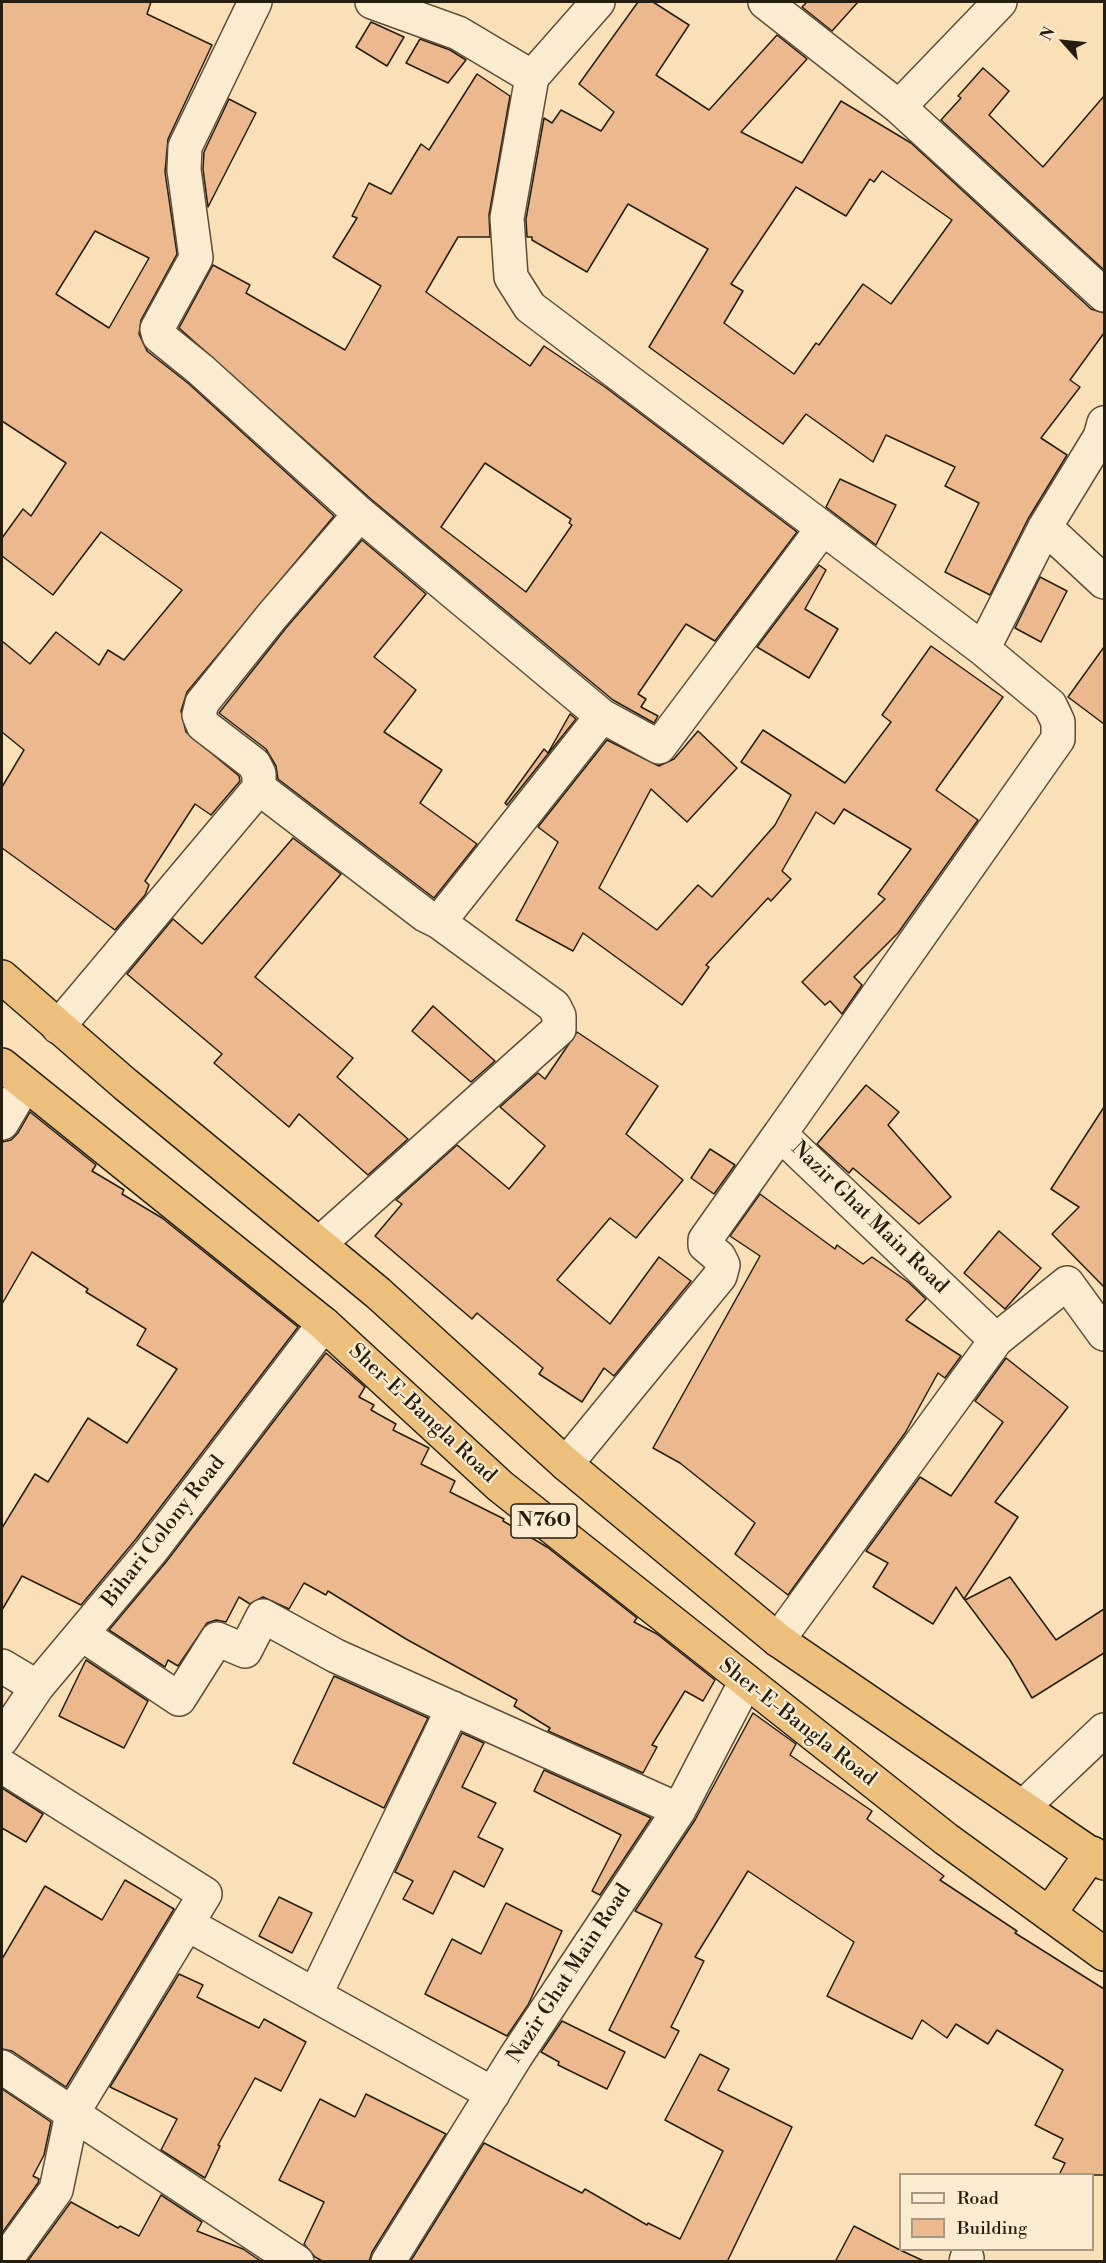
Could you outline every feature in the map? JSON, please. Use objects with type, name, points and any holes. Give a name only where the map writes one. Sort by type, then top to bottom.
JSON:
[{"type":"highway","name":"N760","points":[[2,977],[58,1027],[378,1293],[566,1464],[778,1640],[1098,1858]]},
{"type":"highway","name":"Sher-E-Bangla Road","points":[[13,1075],[324,1324],[500,1486],[745,1683],[946,1839],[1104,1954]]},
{"type":"highway","points":[[1049,1914],[1098,1858]]},
{"type":"street","points":[[255,2],[185,147],[184,170],[196,258],[157,329],[159,336],[201,370],[360,514],[602,716],[659,747],[823,528]]},
{"type":"street","points":[[372,2],[459,33],[532,77],[598,2]]},
{"type":"street","points":[[765,2],[898,107],[1104,295]]},
{"type":"street","points":[[898,107],[1000,2]]},
{"type":"street","name":"Nazir Ghat Main Road","points":[[532,77],[507,218],[511,277],[530,308],[983,649],[1050,705],[1058,722],[1058,739],[780,1134],[996,1340]]},
{"type":"street","points":[[983,649],[1045,527],[1100,437],[1104,423]]},
{"type":"street","points":[[58,1027],[259,788],[259,774],[254,764],[203,725],[199,714],[202,703],[272,616],[360,514]]},
{"type":"street","points":[[1045,527],[1104,582]]},
{"type":"street","points":[[439,922],[602,716]]},
{"type":"street","points":[[259,788],[425,915],[439,922],[554,1006],[559,1016],[559,1029],[319,1244]]},
{"type":"street","points":[[2,1123],[13,1075]]},
{"type":"street","points":[[566,1464],[720,1276],[723,1266],[719,1257],[705,1245],[705,1240],[780,1134]]},
{"type":"street","points":[[778,1640],[996,1340],[1067,1283],[1104,1334]]},
{"type":"street","name":"Bihari Colony Road","points":[[2,1739],[37,1687],[152,1551],[324,1324]]},
{"type":"street","points":[[83,1635],[179,1699],[217,1639],[245,1651],[263,1616],[336,1656],[679,1810]]},
{"type":"street","points":[[2,1666],[37,1687]]},
{"type":"street","name":"Nazir Ghat Main Road","points":[[388,2262],[493,2094],[679,1810],[745,1683]]},
{"type":"street","points":[[315,1995],[453,1708]]},
{"type":"street","points":[[1024,1806],[1104,1730]]},
{"type":"street","points":[[2,1766],[205,1894],[72,2114],[56,2190],[4,2262]]},
{"type":"street","points":[[186,1924],[493,2094]]},
{"type":"street","points":[[2,2067],[297,2262]]},
{"type":"building","points":[[2,2],[151,2],[147,14],[212,45],[168,139],[165,172],[177,254],[141,320],[139,334],[147,351],[189,384],[334,516],[187,692],[181,711],[186,732],[239,776],[240,781],[211,815],[195,804],[145,881],[149,885],[145,895],[115,930],[2,848],[2,787],[24,750],[2,732],[2,641],[30,664],[56,632],[99,665],[108,650],[124,660],[182,590],[101,532],[53,595],[2,556],[2,538],[23,509],[31,516],[66,463],[2,421]],"holes":[[[95,231],[149,258],[109,328],[56,294]]]},
{"type":"building","points":[[638,2],[653,2],[689,25],[656,75],[709,110],[777,35],[807,59],[741,132],[802,163],[841,101],[911,143],[1091,309],[1104,313],[1104,333],[1070,380],[1080,387],[1041,438],[1067,455],[1028,519],[990,595],[945,572],[979,503],[945,486],[955,467],[886,435],[873,462],[806,414],[783,444],[649,347],[708,249],[628,204],[587,272],[532,240],[532,237],[527,237],[526,219],[544,118],[552,123],[561,110],[601,131],[614,112],[579,84]],"holes":[[[882,171],[952,220],[891,304],[863,284],[819,345],[816,343],[794,374],[724,323],[743,291],[731,284],[796,187],[846,216],[870,179],[874,182]]]},
{"type":"building","points":[[807,2],[858,2],[832,31],[802,7]]},
{"type":"building","points":[[371,22],[404,37],[387,66],[356,47]]},
{"type":"building","points":[[420,39],[450,50],[466,60],[448,83],[406,63]]},
{"type":"building","points":[[983,68],[1009,91],[989,115],[1043,167],[1104,96],[1104,270],[941,120],[961,98],[958,96]]},
{"type":"building","points":[[477,74],[510,96],[489,215],[490,237],[458,237],[426,292],[530,366],[544,346],[605,387],[797,532],[715,641],[686,624],[638,694],[646,699],[641,707],[658,716],[654,723],[613,700],[372,500],[179,328],[213,265],[250,285],[246,293],[345,350],[381,286],[333,257],[357,218],[352,216],[369,183],[391,194],[421,144],[429,150]],"holes":[[[485,463],[571,519],[569,523],[572,525],[526,592],[441,527]]]},
{"type":"building","points":[[229,99],[256,113],[208,207],[203,169],[204,152]]},
{"type":"building","points":[[840,479],[896,505],[876,545],[826,507]]},
{"type":"building","points":[[362,540],[426,594],[374,657],[416,690],[384,732],[442,770],[420,803],[477,844],[434,898],[278,779],[276,766],[266,749],[219,713],[286,628]]},
{"type":"building","points":[[819,565],[826,570],[805,609],[838,629],[809,678],[757,647]]},
{"type":"building","points":[[1040,577],[1067,591],[1041,642],[1015,628]]},
{"type":"building","points":[[931,646],[1003,697],[936,790],[978,820],[898,933],[854,977],[862,985],[842,1014],[830,1001],[825,1005],[802,982],[885,899],[878,894],[911,849],[844,809],[834,824],[816,812],[782,871],[791,879],[771,901],[768,898],[706,965],[709,967],[682,1005],[583,933],[573,951],[516,920],[558,842],[538,827],[607,740],[659,766],[674,759],[698,731],[737,768],[687,822],[651,789],[599,888],[657,930],[698,885],[712,897],[775,825],[791,795],[741,762],[763,730],[845,783],[891,722],[882,715]]},
{"type":"building","points":[[1104,647],[1104,724],[1068,697]]},
{"type":"building","points":[[570,714],[576,719],[507,805],[505,803],[544,749],[548,753]]},
{"type":"building","points":[[293,838],[341,874],[255,977],[353,1058],[337,1077],[408,1139],[368,1175],[299,1114],[289,1127],[214,1063],[222,1054],[127,974],[173,919],[202,944]]},
{"type":"building","points":[[433,1006],[495,1061],[471,1082],[412,1031]]},
{"type":"building","points":[[577,1032],[658,1086],[626,1134],[683,1180],[636,1238],[610,1218],[557,1280],[610,1324],[659,1257],[691,1281],[614,1376],[604,1368],[582,1402],[539,1374],[543,1368],[477,1313],[472,1319],[375,1236],[402,1204],[396,1200],[457,1145],[509,1189],[545,1146],[500,1107],[538,1073],[545,1079]]},
{"type":"building","points":[[866,1085],[899,1112],[888,1125],[951,1197],[919,1224],[853,1168],[849,1173],[817,1144]]},
{"type":"building","points":[[1104,1107],[1104,1287],[1052,1234],[1079,1207],[1051,1189]]},
{"type":"building","points":[[30,1112],[96,1165],[92,1171],[124,1190],[122,1194],[162,1218],[298,1327],[136,1539],[81,1605],[22,1576],[2,1610],[2,1528],[35,1474],[48,1482],[88,1418],[127,1443],[177,1369],[137,1345],[146,1329],[86,1292],[88,1289],[32,1252],[2,1304],[2,1142],[11,1140],[18,1133]]},
{"type":"building","points":[[710,1149],[735,1165],[714,1194],[691,1178]]},
{"type":"building","points":[[760,1194],[835,1249],[837,1245],[863,1264],[872,1257],[908,1282],[926,1299],[906,1320],[961,1356],[945,1378],[938,1373],[905,1433],[788,1595],[735,1554],[755,1523],[680,1463],[653,1448],[760,1256],[730,1236]]},
{"type":"building","points":[[999,1231],[1041,1268],[1005,1309],[964,1273]]},
{"type":"building","points":[[326,1353],[365,1387],[359,1397],[374,1405],[371,1410],[396,1424],[393,1430],[429,1448],[421,1464],[455,1481],[450,1492],[504,1519],[503,1521],[547,1547],[637,1618],[634,1622],[657,1634],[715,1680],[703,1701],[685,1691],[652,1745],[657,1747],[643,1773],[548,1731],[550,1728],[514,1706],[517,1700],[406,1639],[328,1591],[326,1595],[304,1583],[289,1609],[263,1597],[250,1604],[239,1597],[226,1622],[216,1620],[207,1623],[178,1666],[168,1660],[165,1667],[109,1630],[166,1562]]},
{"type":"building","points":[[1006,1358],[1068,1407],[995,1502],[1018,1517],[964,1599],[956,1587],[933,1624],[873,1587],[888,1563],[866,1551],[920,1477],[951,1496],[1003,1422],[975,1401]]},
{"type":"building","points":[[1010,1577],[1056,1640],[1104,1609],[1104,1653],[1032,1698],[1010,1660],[965,1600]]},
{"type":"building","points":[[86,1660],[148,1701],[124,1748],[59,1716]]},
{"type":"building","points":[[334,1676],[428,1718],[384,1808],[293,1763]]},
{"type":"building","points":[[753,1713],[796,1744],[790,1755],[872,1811],[867,1819],[944,1876],[940,1880],[1017,1931],[1015,1933],[1104,1989],[1104,2175],[1060,2173],[1065,2163],[1053,2158],[1063,2139],[1035,2125],[1063,2070],[997,2030],[988,2044],[956,2024],[947,2038],[922,2020],[912,2039],[827,1996],[854,1942],[748,1871],[695,1957],[704,1961],[671,2027],[679,2031],[665,2058],[609,2030],[662,1924],[635,1911],[695,1820]]},
{"type":"building","points":[[462,1733],[484,1743],[462,1787],[496,1803],[478,1837],[503,1849],[484,1887],[454,1871],[433,1914],[403,1899],[413,1881],[395,1872]]},
{"type":"building","points":[[544,1770],[651,1818],[600,1895],[592,1891],[621,1835],[534,1791]]},
{"type":"building","points":[[2,1788],[43,1814],[26,1842],[2,1828]]},
{"type":"building","points":[[125,1880],[174,1909],[66,2087],[12,2051],[2,2049],[2,1959],[45,1886],[102,1920]]},
{"type":"building","points":[[279,1897],[312,1913],[292,1953],[259,1936]]},
{"type":"building","points":[[506,1903],[562,1931],[528,2005],[507,2036],[425,1994],[452,1939],[481,1954]]},
{"type":"building","points":[[179,1974],[203,1985],[197,1997],[259,2028],[264,2019],[306,2042],[281,2091],[255,2078],[218,2145],[220,2146],[205,2178],[161,2150],[177,2119],[110,2087]]},
{"type":"building","points":[[562,2021],[625,2052],[607,2089],[558,2065],[559,2062],[541,2052]]},
{"type":"building","points":[[700,2054],[729,2069],[718,2090],[792,2127],[727,2262],[410,2262],[484,2143],[582,2193],[585,2189],[647,2225],[648,2223],[680,2239],[723,2151],[665,2120]]},
{"type":"building","points":[[2,2089],[51,2122],[44,2155],[33,2176],[39,2179],[38,2183],[2,2233]]},
{"type":"building","points":[[366,2094],[446,2134],[372,2252],[369,2262],[324,2262],[315,2257],[304,2244],[324,2202],[279,2180],[320,2099],[355,2117]]},
{"type":"building","points":[[161,2195],[202,2222],[197,2231],[243,2249],[262,2262],[27,2262],[71,2202],[118,2228],[120,2226],[139,2236]]},
{"type":"building","points":[[854,2226],[899,2251],[926,2262],[835,2262]]}]
